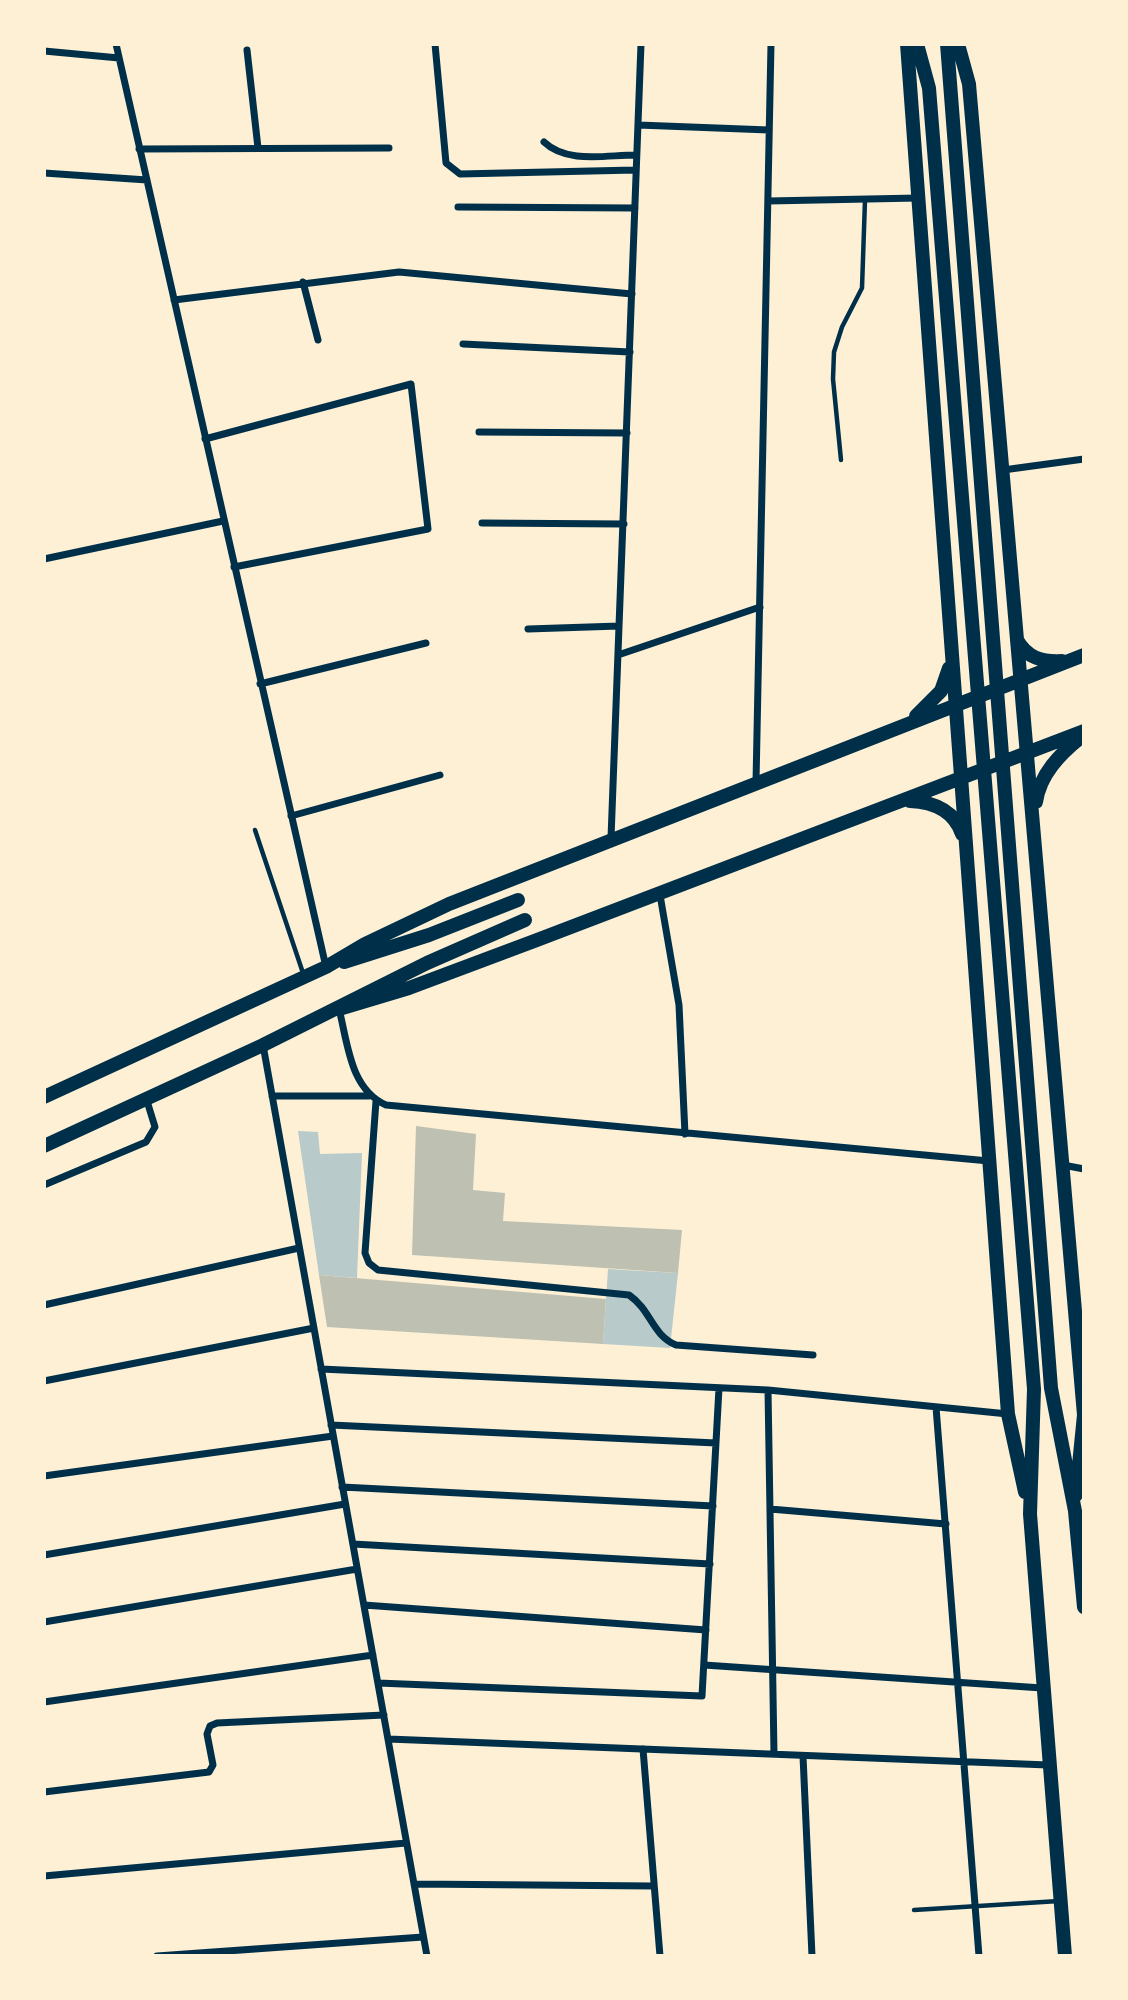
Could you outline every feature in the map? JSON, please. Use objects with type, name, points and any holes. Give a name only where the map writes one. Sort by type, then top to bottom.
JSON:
[{"type":"highway","points":[[907,44],[1008,1414],[1030,1514]]},
{"type":"highway","points":[[917,44],[929,88],[1034,1389],[1030,1514],[1065,1956]]},
{"type":"highway","points":[[947,44],[1051,1388],[1075,1511],[1084,1607]]},
{"type":"highway","points":[[958,44],[969,84],[1062,1165],[1080,1313],[1084,1415],[1075,1511]]},
{"type":"highway","points":[[1017,639],[1022,648],[1035,659],[1070,660]]},
{"type":"highway","points":[[902,725],[920,713],[941,691],[951,653]]},
{"type":"highway","points":[[326,967],[365,944],[449,904],[611,838],[1084,655]]},
{"type":"highway","points":[[339,1009],[409,988],[1084,733]]},
{"type":"highway","points":[[1033,824],[1038,789],[1044,777],[1060,756],[1084,733]]},
{"type":"highway","points":[[905,801],[925,802],[945,811],[959,826],[966,844]]},
{"type":"highway","points":[[44,1097],[304,976],[429,935],[518,900]]},
{"type":"highway","points":[[44,1146],[147,1101],[339,1009],[415,968],[526,920]]},
{"type":"street","points":[[116,44],[326,967]]},
{"type":"street","points":[[435,44],[446,163],[451,169],[460,174],[635,170]]},
{"type":"street","points":[[611,838],[641,44]]},
{"type":"street","points":[[756,782],[771,44]]},
{"type":"street","points":[[247,50],[258,148]]},
{"type":"street","points":[[44,51],[119,58]]},
{"type":"street","points":[[638,125],[769,130]]},
{"type":"street","points":[[544,142],[551,149],[571,156],[635,155]]},
{"type":"street","points":[[139,149],[389,148]]},
{"type":"street","points":[[44,173],[146,180]]},
{"type":"street","points":[[768,201],[918,198]]},
{"type":"street","points":[[458,207],[635,208]]},
{"type":"street","points":[[174,300],[399,272],[632,294]]},
{"type":"street","points":[[303,282],[318,340]]},
{"type":"street","points":[[463,344],[630,352]]},
{"type":"street","points":[[205,439],[411,384],[428,529],[233,567]]},
{"type":"street","points":[[479,432],[627,433]]},
{"type":"street","points":[[1003,470],[1084,459]]},
{"type":"street","points":[[44,559],[223,521]]},
{"type":"street","points":[[482,523],[624,524]]},
{"type":"street","points":[[618,655],[760,607]]},
{"type":"street","points":[[528,629],[620,626]]},
{"type":"street","points":[[260,684],[426,643]]},
{"type":"street","points":[[291,816],[440,775]]},
{"type":"street","points":[[660,895],[679,1005],[685,1134]]},
{"type":"street","points":[[339,1009],[356,1075],[373,1098],[365,1253],[369,1263],[378,1270],[629,1295],[643,1304],[652,1324],[667,1341],[676,1345],[813,1355]]},
{"type":"street","points":[[263,1045],[427,1956]]},
{"type":"street","points":[[272,1096],[373,1098],[414,1110],[989,1161]]},
{"type":"street","points":[[44,1185],[146,1142],[155,1127],[147,1101]]},
{"type":"street","points":[[1062,1165],[1084,1169]]},
{"type":"street","points":[[44,1305],[299,1248]]},
{"type":"street","points":[[44,1381],[314,1328]]},
{"type":"street","points":[[321,1369],[768,1390],[1008,1414]]},
{"type":"street","points":[[378,1683],[702,1696],[719,1388]]},
{"type":"street","points":[[768,1390],[774,1754]]},
{"type":"street","points":[[936,1407],[960,1682],[979,1956]]},
{"type":"street","points":[[331,1426],[716,1443]]},
{"type":"street","points":[[44,1476],[333,1436]]},
{"type":"street","points":[[342,1487],[713,1506]]},
{"type":"street","points":[[44,1555],[345,1504]]},
{"type":"street","points":[[770,1509],[946,1524]]},
{"type":"street","points":[[353,1545],[710,1564]]},
{"type":"street","points":[[44,1622],[357,1569]]},
{"type":"street","points":[[364,1605],[706,1630]]},
{"type":"street","points":[[44,1702],[373,1655]]},
{"type":"street","points":[[704,1665],[1042,1688]]},
{"type":"street","points":[[44,1792],[209,1772],[213,1765],[207,1734],[210,1727],[217,1723],[384,1715]]},
{"type":"street","points":[[388,1739],[1048,1765]]},
{"type":"street","points":[[643,1749],[660,1956]]},
{"type":"street","points":[[803,1756],[812,1956]]},
{"type":"street","points":[[44,1876],[406,1843]]},
{"type":"street","points":[[414,1884],[654,1886]]},
{"type":"street","points":[[157,1956],[423,1937]]},
{"type":"lane","points":[[841,460],[833,379],[834,352],[842,327],[862,288],[865,199]]},
{"type":"lane","points":[[256,830],[304,976]]},
{"type":"lane","points":[[914,1910],[1060,1901]]},
{"type":"shaded area","points":[[298,1131],[318,1132],[320,1154],[362,1153],[357,1278],[319,1275]]},
{"type":"shaded area","points":[[608,1269],[678,1273],[670,1348],[603,1344]]},
{"type":"building","points":[[416,1126],[476,1134],[473,1190],[505,1193],[503,1221],[682,1230],[678,1273],[412,1255]]},
{"type":"building","points":[[319,1275],[606,1299],[603,1344],[327,1327]]}]
